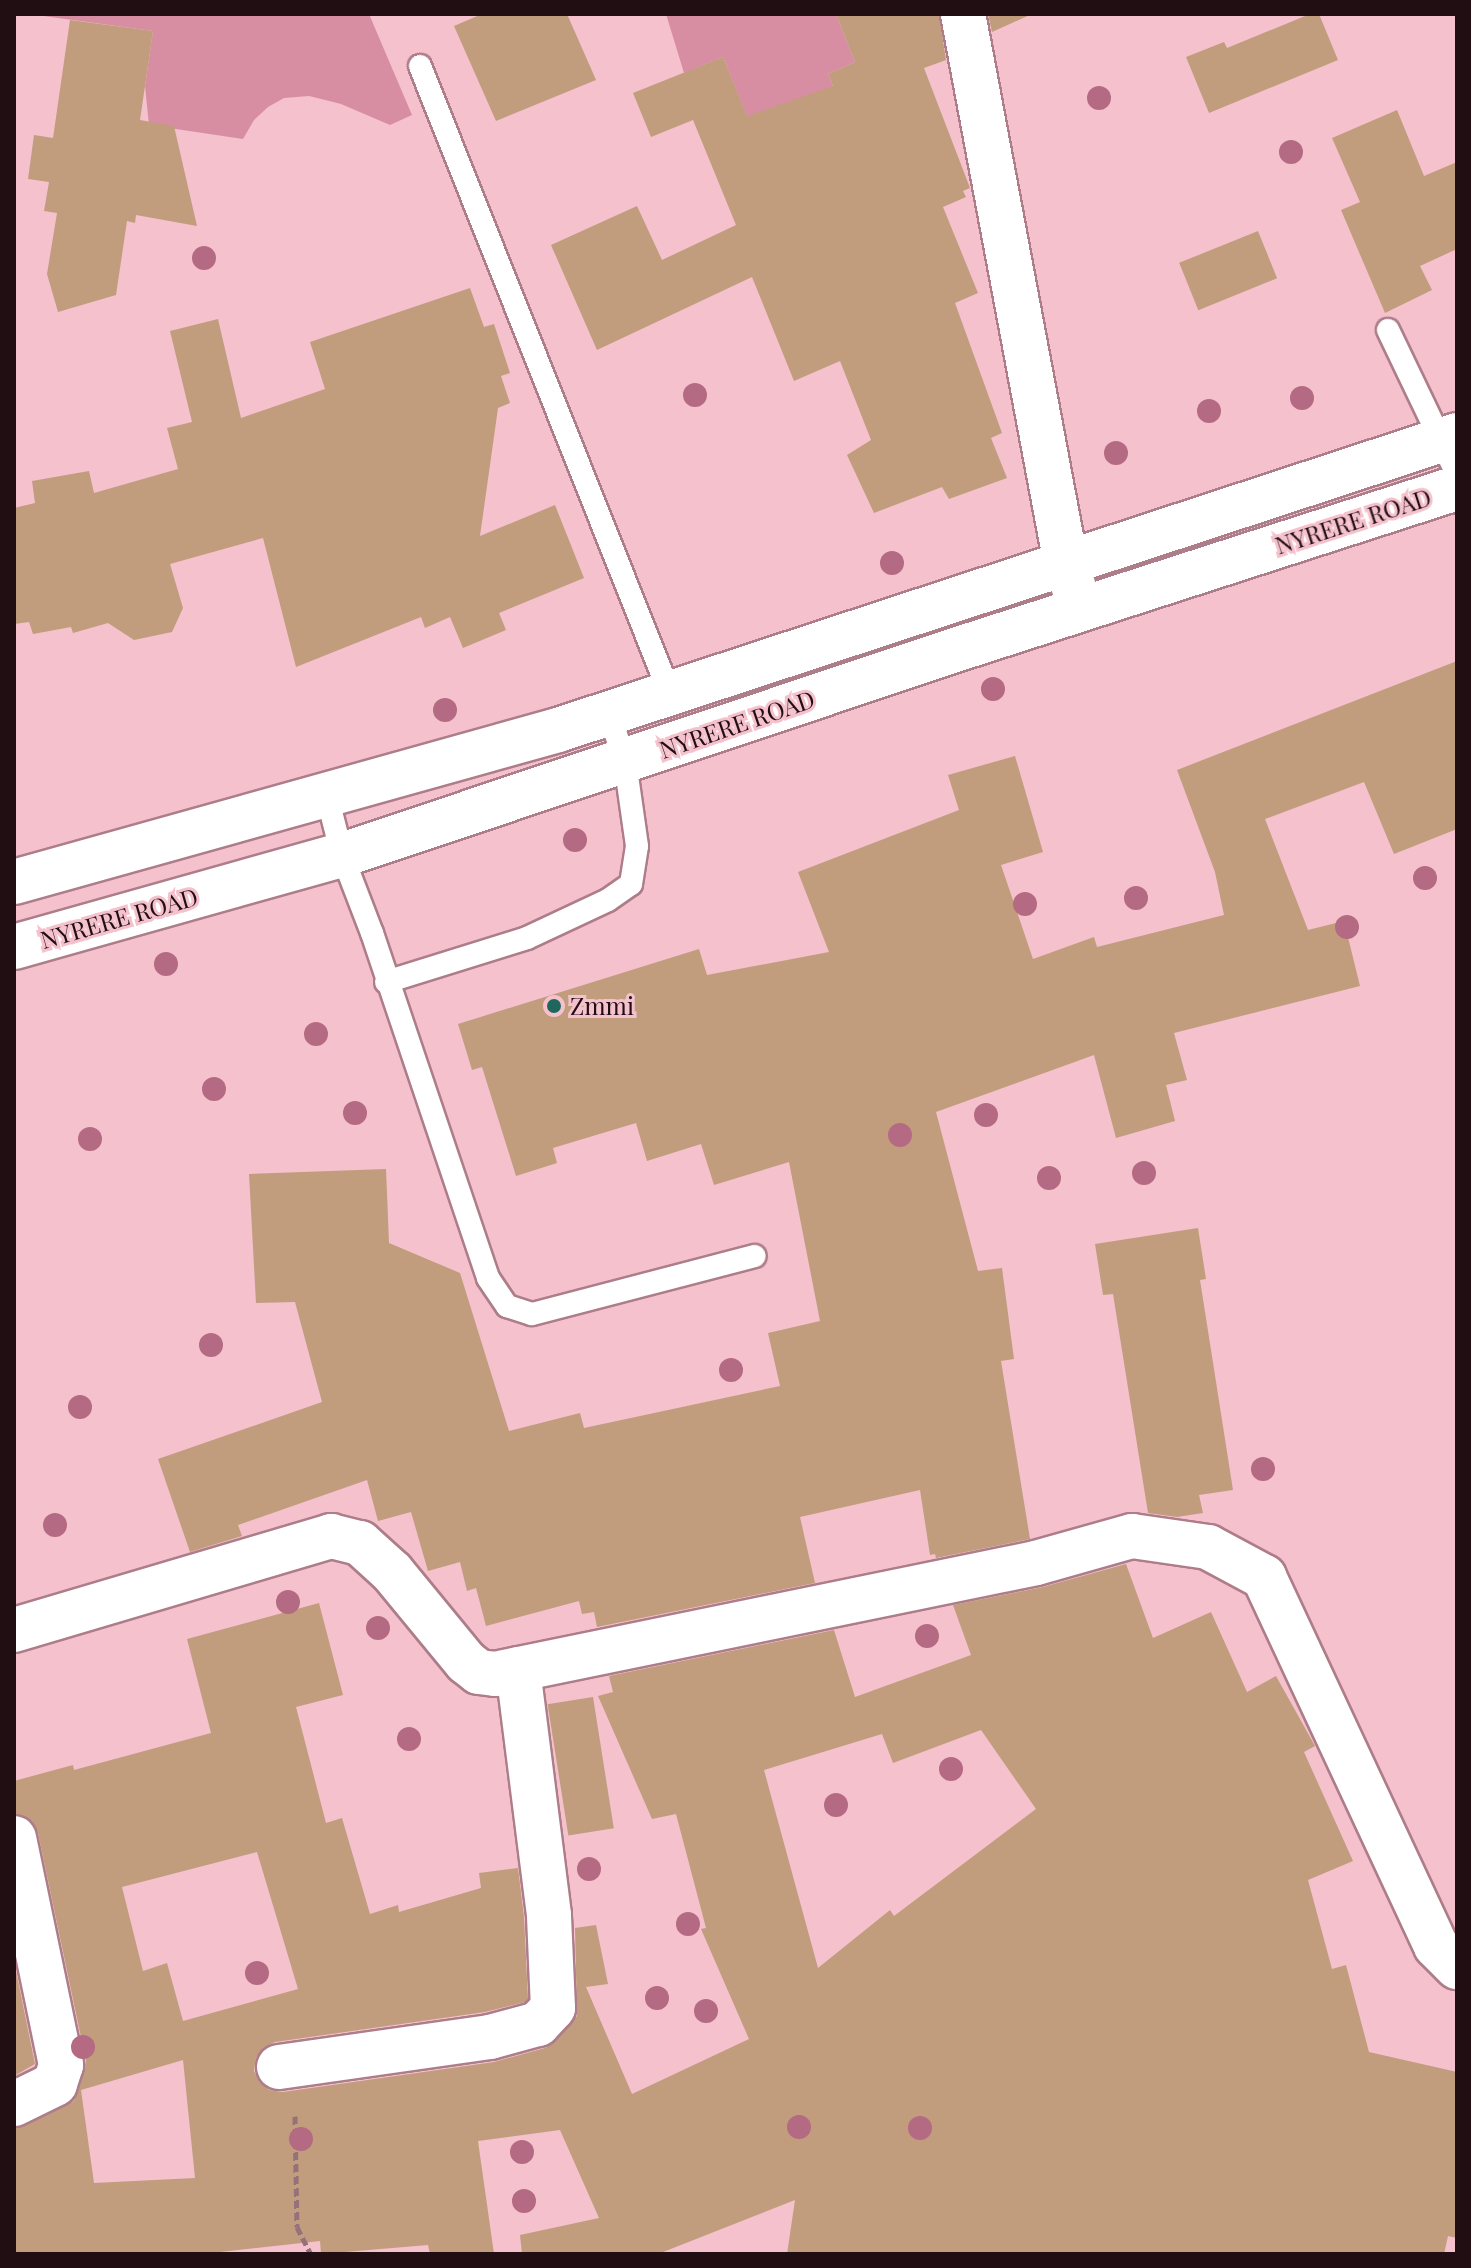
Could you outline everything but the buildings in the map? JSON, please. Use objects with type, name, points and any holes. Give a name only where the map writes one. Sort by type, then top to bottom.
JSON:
[{"type":"street","points":[[963,14],[1066,564],[1081,609]]},
{"type":"street","name":"NYRERE ROAD","points":[[14,882],[327,796],[609,713],[1066,564],[1452,449]]},
{"type":"street","name":"NYRERE ROAD","points":[[14,947],[342,855],[1081,609],[1457,488]]},
{"type":"street","points":[[14,1630],[331,1536],[360,1543],[392,1572],[466,1662],[479,1672],[495,1674],[1036,1563],[1132,1536],[1208,1547],[1264,1577],[1436,1946],[1457,1967]]},
{"type":"street","points":[[279,2067],[490,2037],[538,2024],[553,2008],[549,1915],[518,1669]]},
{"type":"street","points":[[14,1838],[61,2065],[55,2084],[14,2104]]},
{"type":"lane","points":[[420,66],[670,694]]},
{"type":"lane","points":[[1388,330],[1452,449]]},
{"type":"lane","points":[[386,982],[527,938],[608,900],[631,884],[637,846],[625,762],[609,713]]},
{"type":"lane","points":[[327,796],[342,855],[372,933],[488,1278],[507,1306],[532,1314],[755,1256]]},
{"type":"path","points":[[279,2067],[295,2101],[297,2227],[311,2254]]},
{"type":"shaded area","points":[[29,14],[369,14],[412,115],[390,125],[341,104],[309,96],[284,98],[268,107],[254,120],[243,139],[149,125],[145,86],[153,31]]},
{"type":"shaded area","points":[[666,14],[836,14],[855,62],[828,74],[833,86],[757,142],[723,57],[684,73]]},
{"type":"place","name":"Zmmi","points":[[554,1006]]}]
